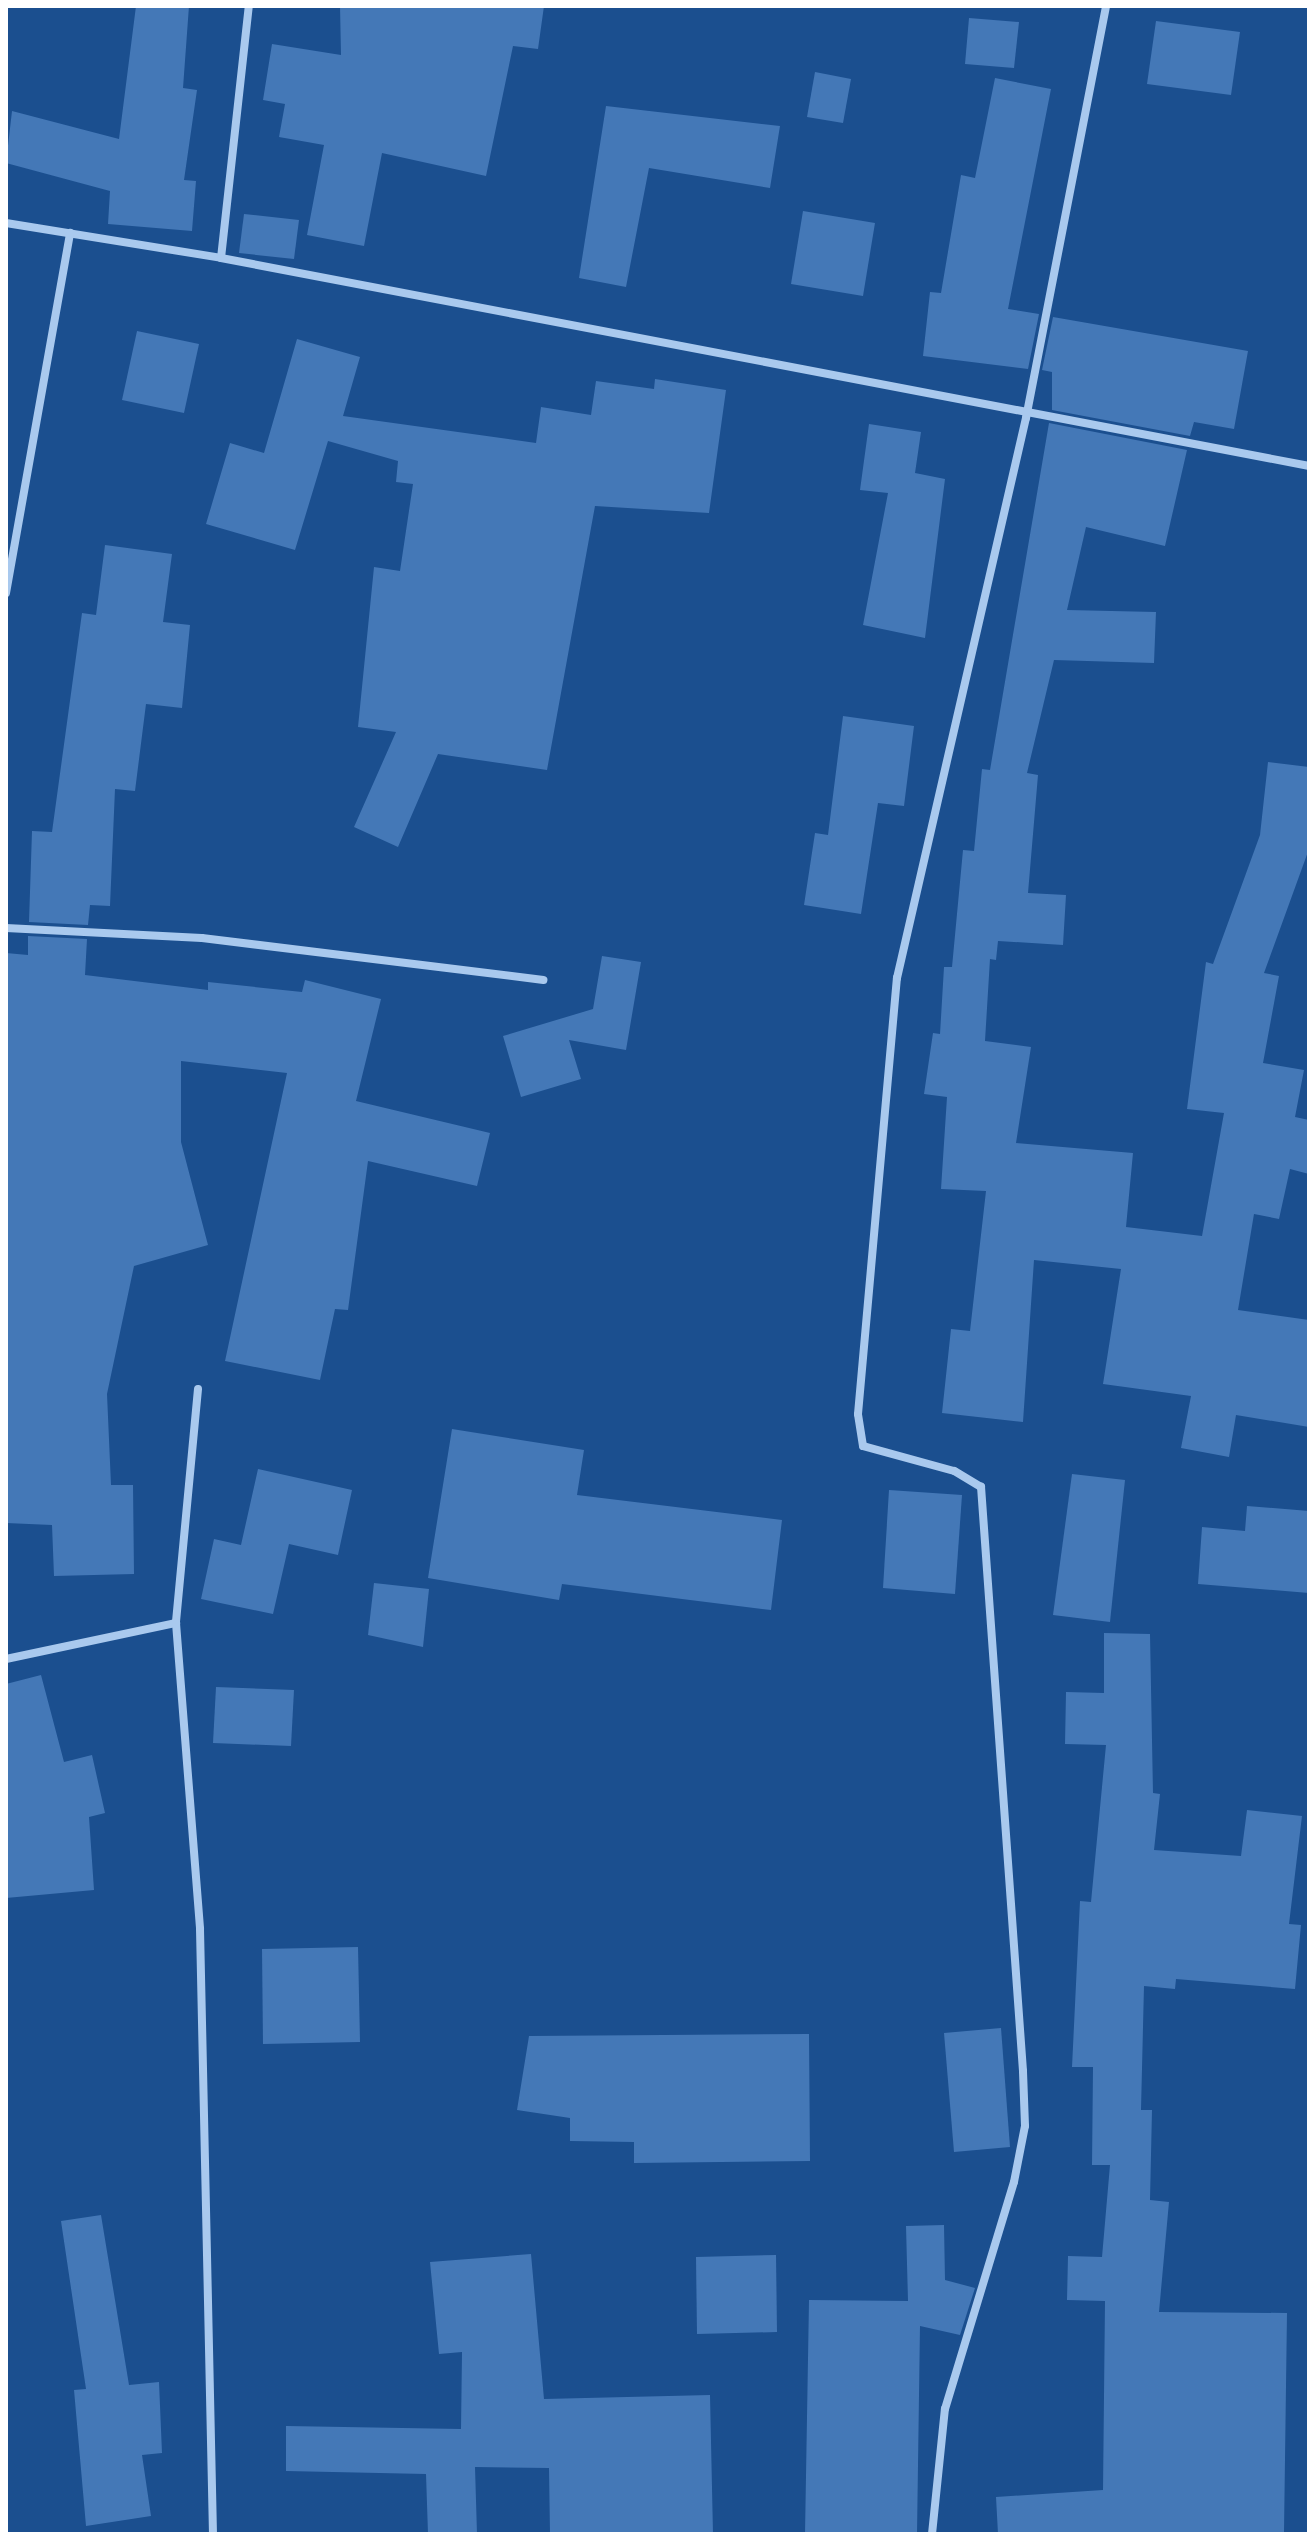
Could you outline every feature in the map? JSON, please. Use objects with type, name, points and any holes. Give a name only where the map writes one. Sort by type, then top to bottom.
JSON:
[{"type":"street","points":[[221,258],[249,6]]},
{"type":"street","points":[[932,2534],[945,2409],[1019,2154],[1022,2056],[981,1487],[954,1471],[863,1446],[858,1414],[897,978],[1026,418],[1106,6]]},
{"type":"street","points":[[6,223],[221,258],[1026,418],[1309,466]]},
{"type":"street","points":[[6,593],[70,233]]},
{"type":"street","points":[[6,928],[202,938],[543,980]]},
{"type":"street","points":[[198,1389],[176,1623],[200,1929],[213,2534]]},
{"type":"street","points":[[6,1659],[176,1623]]},
{"type":"building","points":[[136,6],[189,6],[183,88],[197,90],[184,180],[196,181],[192,231],[108,224],[110,191],[6,163],[12,111],[119,139]]},
{"type":"building","points":[[340,6],[544,6],[538,49],[513,46],[486,176],[382,153],[364,246],[307,235],[324,145],[279,137],[285,104],[263,100],[272,44],[341,55]]},
{"type":"building","points":[[969,18],[1019,22],[1014,68],[965,64]]},
{"type":"building","points":[[1156,21],[1240,32],[1231,95],[1147,84]]},
{"type":"building","points":[[815,72],[851,79],[843,123],[807,117]]},
{"type":"building","points":[[995,78],[1051,89],[1008,309],[1039,314],[1028,369],[923,356],[930,292],[941,293],[961,175],[975,178]]},
{"type":"building","points":[[606,106],[780,126],[770,188],[649,168],[626,287],[579,278]]},
{"type":"building","points":[[803,211],[875,223],[863,296],[791,284]]},
{"type":"building","points":[[244,214],[299,220],[294,259],[239,253]]},
{"type":"building","points":[[1053,317],[1248,351],[1234,429],[1194,422],[1190,436],[1052,410],[1052,372],[1042,370]]},
{"type":"building","points":[[137,331],[199,344],[184,413],[122,400]]},
{"type":"building","points":[[297,339],[360,357],[343,416],[536,443],[541,407],[591,415],[596,381],[654,389],[655,379],[726,390],[709,513],[595,506],[547,770],[438,754],[398,847],[354,827],[396,732],[358,727],[374,567],[400,571],[413,484],[396,482],[398,461],[328,441],[295,550],[206,524],[230,443],[264,453]]},
{"type":"building","points":[[1049,423],[1187,450],[1165,546],[1086,527],[1067,610],[1156,612],[1154,663],[1054,660],[1027,773],[1038,775],[1028,893],[1066,895],[1063,945],[998,941],[996,960],[990,959],[985,1041],[1031,1047],[1016,1143],[1133,1153],[1126,1227],[1202,1236],[1224,1113],[1187,1109],[1206,962],[1213,964],[1260,835],[1268,762],[1309,767],[1309,849],[1264,973],[1279,976],[1263,1063],[1304,1070],[1295,1117],[1309,1120],[1309,1174],[1290,1169],[1279,1219],[1254,1214],[1238,1310],[1309,1320],[1309,1427],[1236,1415],[1229,1457],[1181,1448],[1191,1396],[1103,1384],[1121,1269],[1034,1260],[1023,1422],[942,1413],[951,1329],[970,1331],[986,1191],[941,1189],[947,1097],[924,1094],[933,1033],[940,1034],[944,967],[952,967],[963,850],[974,851],[982,769],[990,770]]},
{"type":"building","points":[[869,424],[921,432],[915,473],[945,479],[925,638],[863,625],[888,493],[860,490]]},
{"type":"building","points":[[105,545],[172,554],[163,622],[190,625],[182,708],[146,704],[135,791],[115,789],[110,906],[90,905],[88,925],[29,922],[32,831],[52,832],[82,613],[96,615]]},
{"type":"building","points":[[843,716],[914,726],[904,806],[878,803],[861,914],[804,905],[815,833],[828,835]]},
{"type":"building","points":[[28,936],[87,939],[85,975],[208,990],[208,982],[302,992],[305,980],[381,999],[356,1101],[490,1133],[477,1186],[368,1161],[348,1310],[335,1309],[320,1380],[225,1361],[287,1073],[181,1061],[181,1142],[208,1245],[134,1266],[107,1394],[111,1485],[133,1485],[134,1574],[54,1576],[52,1525],[6,1523],[6,953],[28,955]]},
{"type":"building","points":[[602,956],[641,962],[626,1050],[569,1040],[581,1079],[521,1097],[503,1036],[593,1009]]},
{"type":"building","points":[[452,1429],[584,1450],[577,1495],[782,1520],[771,1610],[562,1584],[559,1600],[428,1578]]},
{"type":"building","points":[[258,1469],[352,1490],[338,1555],[289,1544],[273,1614],[201,1599],[214,1539],[241,1545]]},
{"type":"building","points":[[1072,1474],[1125,1480],[1110,1622],[1053,1615]]},
{"type":"building","points":[[889,1490],[962,1495],[955,1594],[883,1588]]},
{"type":"building","points":[[1247,1506],[1309,1511],[1309,1593],[1198,1584],[1202,1527],[1245,1531]]},
{"type":"building","points":[[374,1583],[429,1589],[423,1647],[368,1635]]},
{"type":"building","points":[[1104,1633],[1150,1634],[1153,1793],[1160,1794],[1154,1850],[1241,1856],[1247,1810],[1302,1816],[1289,1924],[1301,1925],[1295,1989],[1176,1979],[1175,1989],[1144,1986],[1141,2110],[1152,2110],[1150,2200],[1169,2202],[1159,2312],[1287,2313],[1284,2532],[998,2534],[996,2497],[1103,2490],[1105,2301],[1067,2300],[1068,2256],[1102,2257],[1110,2165],[1092,2165],[1093,2067],[1072,2067],[1080,1901],[1091,1902],[1106,1745],[1065,1744],[1066,1692],[1104,1693]]},
{"type":"building","points":[[41,1675],[64,1762],[92,1755],[105,1813],[89,1817],[94,1890],[6,1898],[6,1684]]},
{"type":"building","points":[[216,1687],[294,1690],[291,1746],[213,1743]]},
{"type":"building","points":[[358,1947],[360,2042],[263,2044],[262,1949]]},
{"type":"building","points":[[1001,2028],[1010,2147],[954,2152],[944,2033]]},
{"type":"building","points":[[809,2034],[810,2161],[634,2163],[634,2142],[570,2141],[570,2118],[517,2110],[529,2036]]},
{"type":"building","points":[[101,2215],[129,2385],[159,2382],[162,2453],[142,2455],[151,2516],[86,2526],[74,2390],[86,2389],[61,2221]]},
{"type":"building","points":[[944,2225],[945,2280],[975,2288],[960,2335],[920,2326],[917,2534],[805,2534],[809,2300],[908,2301],[906,2226]]},
{"type":"building","points":[[531,2254],[544,2399],[710,2395],[713,2534],[550,2534],[549,2468],[475,2467],[477,2534],[428,2534],[426,2474],[286,2471],[286,2426],[461,2429],[462,2352],[439,2354],[430,2262]]},
{"type":"building","points":[[776,2255],[777,2332],[697,2334],[696,2257]]}]
